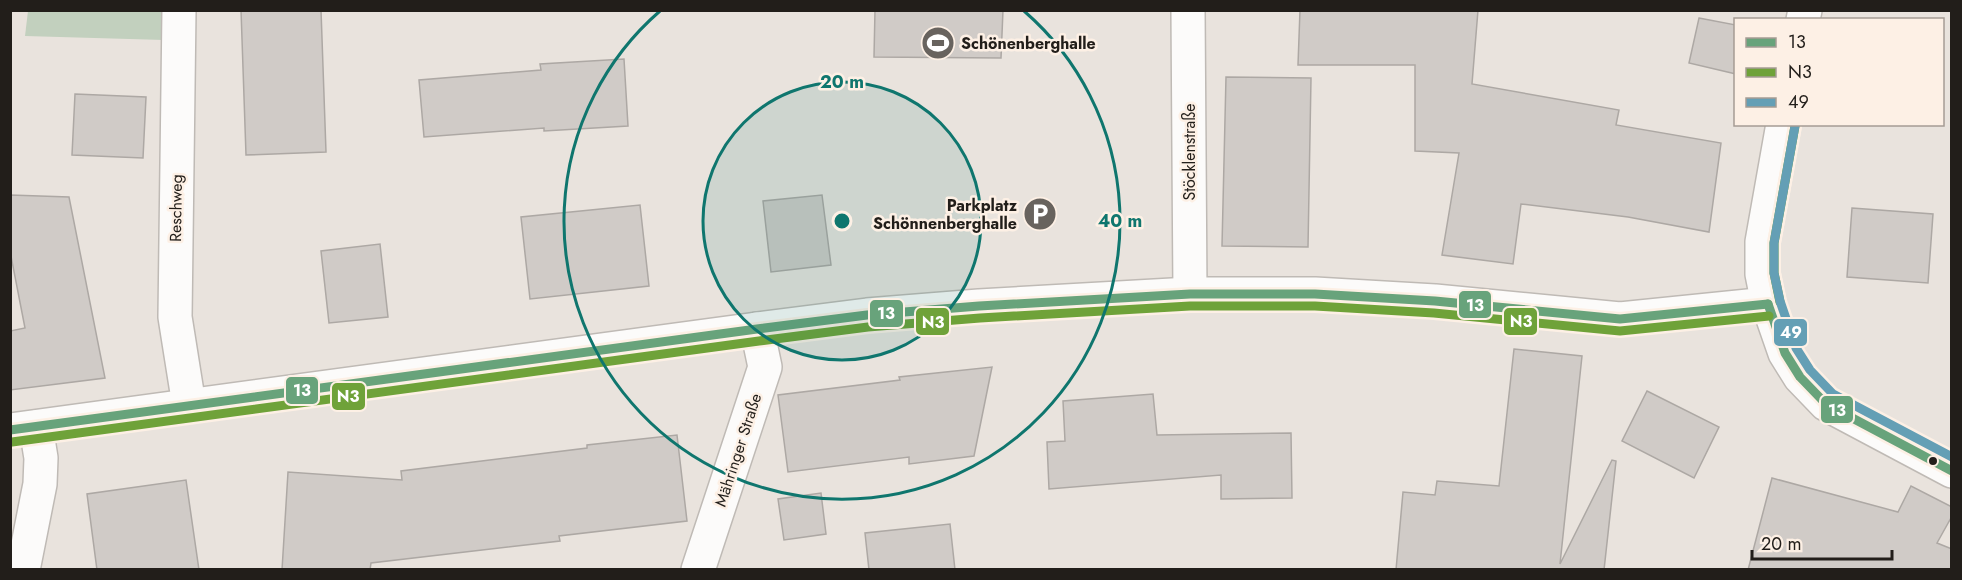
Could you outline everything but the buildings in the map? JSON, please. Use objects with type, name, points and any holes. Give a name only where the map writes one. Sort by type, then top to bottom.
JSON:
[{"type":"street","name":"Reschweg","points":[[179,10],[176,317],[189,405]]},
{"type":"street","name":"Stöcklenstraße","points":[[1188,10],[1190,294]]},
{"type":"street","points":[[1783,126],[1762,242],[1762,274],[1768,304],[1785,353],[1800,377],[1826,404],[1952,471]]},
{"type":"street","points":[[23,570],[40,483],[41,458],[23,429],[757,329],[867,315],[979,306],[1190,294],[1316,294],[1435,301],[1620,319],[1768,304]]},
{"type":"street","name":"Mähringer Straße","points":[[698,570],[765,368],[757,329]]},
{"type":"green space","points":[[28,11],[163,11],[164,40],[25,36]]},
{"type":"transit line","name":"N3","points":[[1780,302],[1774,273],[1774,243],[1795,126]]},
{"type":"transit line","name":"49","points":[[1795,126],[1774,243],[1774,273],[1780,301],[1796,348],[1810,370],[1833,394],[1952,457]]},
{"type":"transit line","name":"13","points":[[10,430],[757,329],[867,315],[979,306],[1190,294],[1315,294],[1435,301],[1620,319],[1768,304]]},
{"type":"transit line","name":"13","points":[[1768,304],[1785,353],[1800,377],[1826,404],[1952,471]]},
{"type":"transit line","name":"N3","points":[[12,442],[868,327],[980,318],[1190,306],[1315,306],[1434,313],[1620,331],[1769,316]]},
{"type":"place","name":"Schönenberghalle","points":[[938,43]]},
{"type":"place","name":"Parkplatz Schönnenberghalle","points":[[1040,214]]}]
